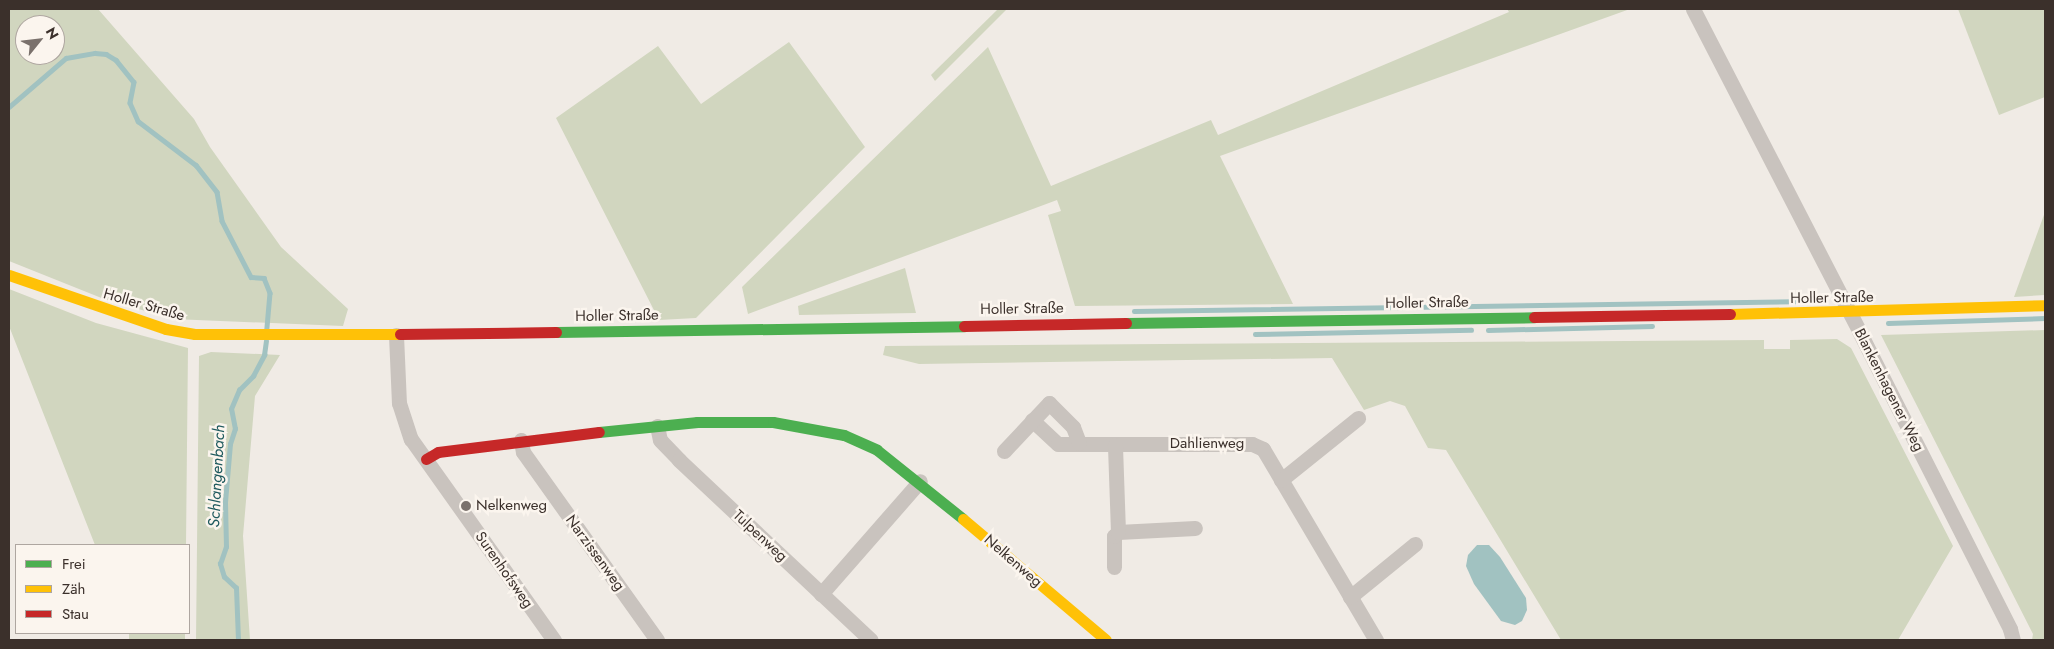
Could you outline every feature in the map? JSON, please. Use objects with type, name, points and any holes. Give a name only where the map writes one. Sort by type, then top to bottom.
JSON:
[{"type":"street","name":"Blankenhagener Weg","points":[[1693,9],[1849,312],[2013,640]]},
{"type":"street","name":"Holler Straße","points":[[9,274],[166,329],[195,334],[278,336],[1849,312],[2045,305]]},
{"type":"street","name":"Surenhofsweg","points":[[396,335],[403,418],[411,439],[554,640]]},
{"type":"street","points":[[1004,451],[1049,403],[1073,427],[1079,444]]},
{"type":"street","points":[[1281,480],[1358,418]]},
{"type":"street","name":"Dahlienweg","points":[[1032,420],[1058,444],[1252,444],[1263,449],[1376,640]]},
{"type":"street","name":"Nelkenweg","points":[[426,460],[438,452],[521,440],[697,422],[798,424],[844,436],[877,450],[920,481],[1106,640]]},
{"type":"street","name":"Tulpenweg","points":[[657,426],[660,440],[679,460],[872,640]]},
{"type":"street","name":"Narzissenweg","points":[[521,440],[523,452],[657,640]]},
{"type":"street","points":[[1115,445],[1118,532]]},
{"type":"street","points":[[821,594],[920,481]]},
{"type":"street","points":[[1114,567],[1114,536],[1118,532],[1195,528]]},
{"type":"street","points":[[1350,598],[1415,544]]},
{"type":"green space","points":[[9,9],[98,9],[194,119],[210,147],[281,247],[348,309],[343,326],[173,319],[104,299],[9,261]]},
{"type":"green space","points":[[998,9],[1007,9],[935,81],[931,75]]},
{"type":"green space","points":[[1507,9],[1630,9],[1220,156],[1293,304],[1075,306],[1048,215],[1061,211],[1057,200],[748,314],[742,287],[988,47],[1051,186],[1211,120],[1218,135],[1509,12]]},
{"type":"green space","points":[[1958,9],[2045,9],[2045,97],[1999,115]]},
{"type":"green space","points":[[789,42],[865,147],[696,318],[659,320],[556,118],[658,46],[701,104]]},
{"type":"green space","points":[[2045,212],[2045,295],[2014,297]]},
{"type":"green space","points":[[905,268],[916,313],[799,315],[798,306]]},
{"type":"green space","points":[[9,289],[96,323],[188,348],[186,544],[95,544],[9,326]]},
{"type":"green space","points":[[2045,330],[2045,640],[2032,640],[2033,634],[1881,335]]},
{"type":"green space","points":[[1837,339],[1851,348],[1953,546],[1898,640],[1561,640],[1446,450],[1428,448],[1405,406],[1390,401],[1364,410],[1332,358],[919,364],[883,355],[885,346],[1764,340],[1764,349],[1790,349],[1790,340]]},
{"type":"green space","points":[[211,352],[280,355],[255,396],[243,536],[250,640],[196,640],[199,356]]},
{"type":"green space","points":[[129,634],[185,634],[185,640],[129,640]]},
{"type":"water","points":[[1477,545],[1489,545],[1500,557],[1526,598],[1527,610],[1522,621],[1515,625],[1501,621],[1474,584],[1466,566],[1468,555]]},
{"type":"waterway","name":"Schlangenbach","points":[[9,107],[66,58],[95,53],[106,54],[116,60],[134,82],[130,103],[138,121],[196,165],[217,192],[222,221],[251,277],[264,278],[270,293],[267,331]]},
{"type":"waterway","points":[[1134,311],[1809,301]]},
{"type":"waterway","points":[[1888,323],[2045,318]]},
{"type":"waterway","points":[[1488,330],[1652,326]]},
{"type":"waterway","points":[[1255,334],[1471,330]]},
{"type":"waterway","name":"Schlangenbach","points":[[238,640],[236,588],[224,577],[220,564],[226,547],[225,502],[230,444],[235,429],[231,409],[239,390],[253,376],[264,355],[266,341]]},
{"type":"traffic: fast","points":[[1126,323],[1534,317]]},
{"type":"traffic: fast","points":[[556,332],[964,326]]},
{"type":"traffic: fast","points":[[599,432],[697,422],[773,422],[844,435],[877,450],[963,519]]},
{"type":"traffic: slow","points":[[9,275],[166,329],[195,334],[400,334]]},
{"type":"traffic: slow","points":[[1730,314],[2045,305]]},
{"type":"traffic: slow","points":[[963,519],[1106,640]]},
{"type":"traffic: jam","points":[[1534,317],[1730,314]]},
{"type":"traffic: jam","points":[[964,326],[1126,323]]},
{"type":"traffic: jam","points":[[400,334],[556,332]]},
{"type":"traffic: jam","points":[[426,459],[438,452],[599,432]]},
{"type":"place","name":"Nelkenweg","points":[[466,506]]}]
